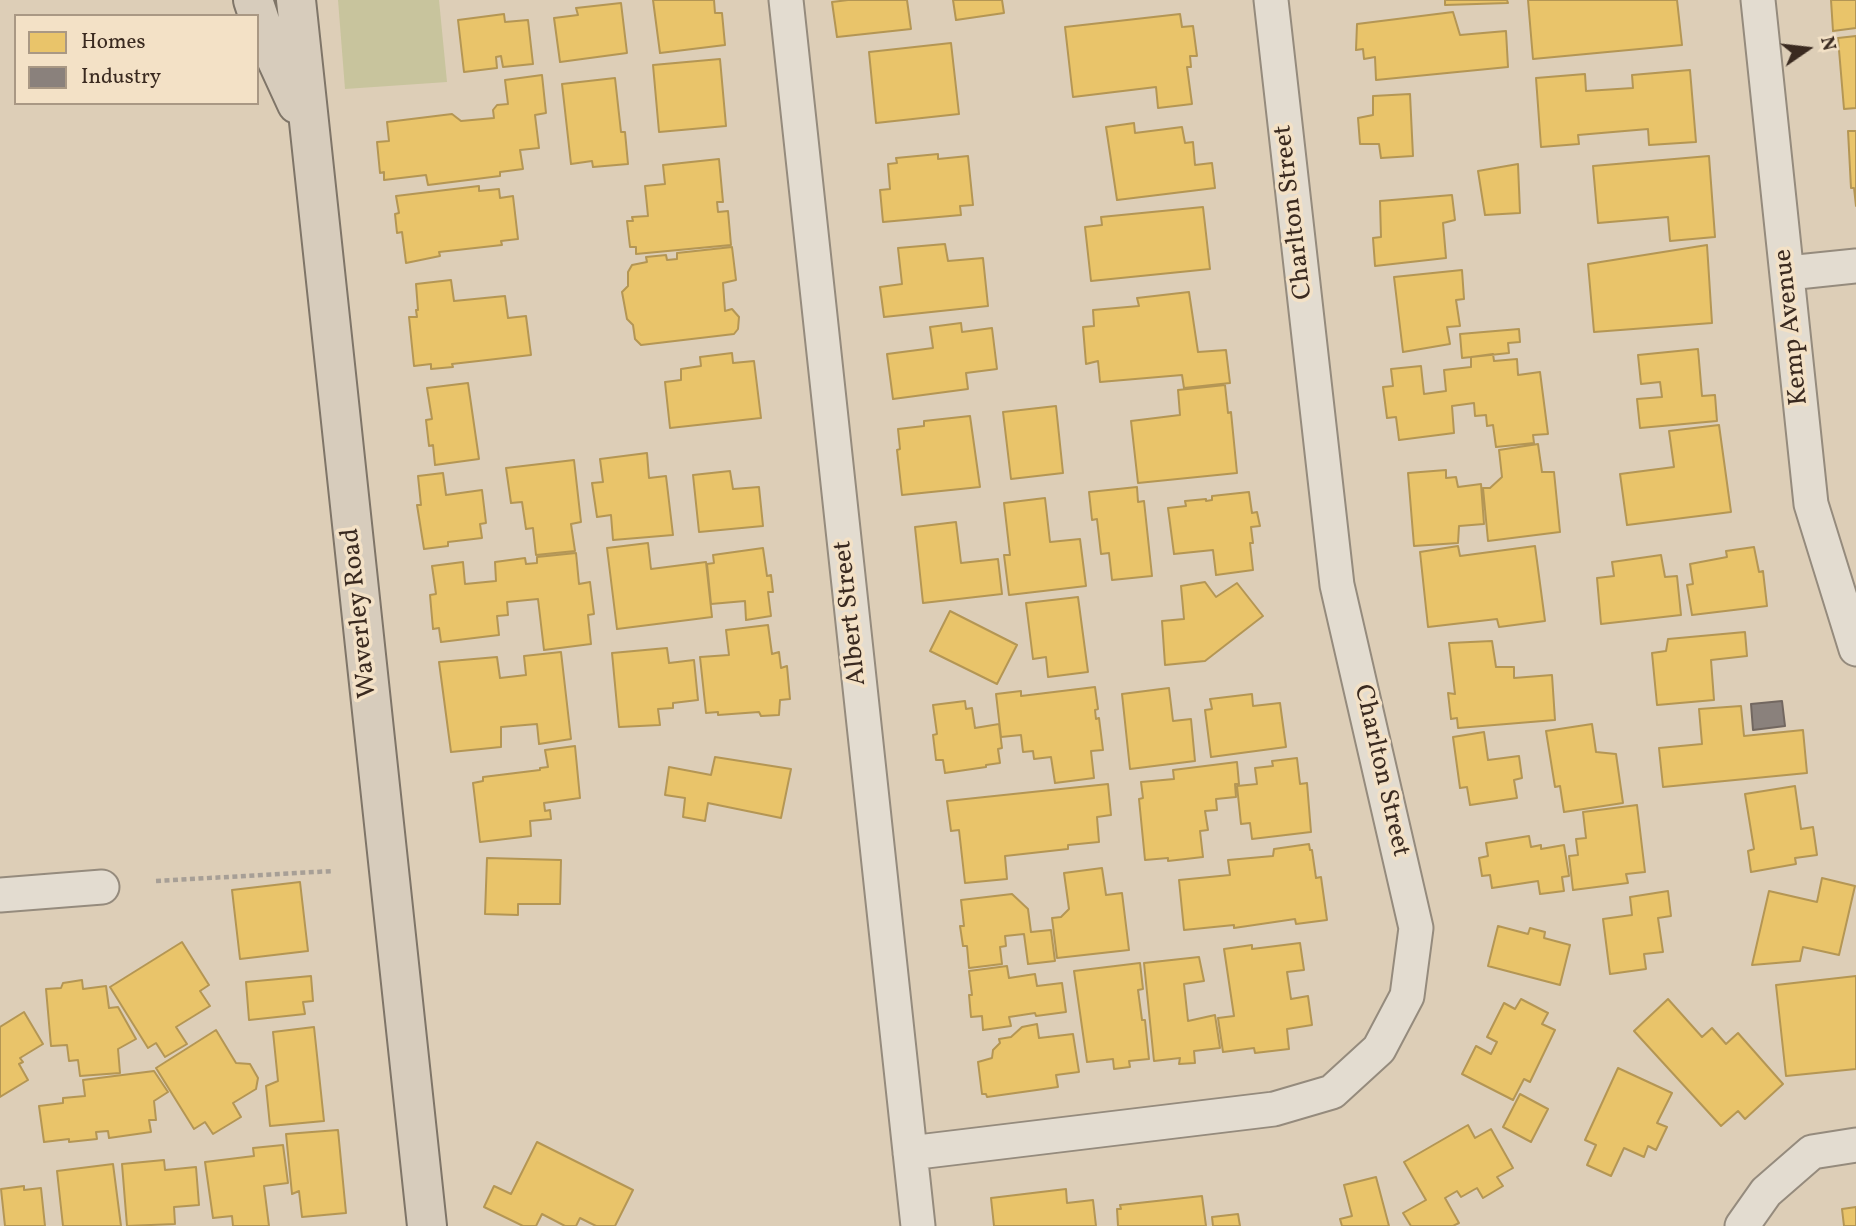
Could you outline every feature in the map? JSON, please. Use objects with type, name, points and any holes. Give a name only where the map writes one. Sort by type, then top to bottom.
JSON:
[{"type":"main road","name":"Waverley Road","points":[[299,5],[310,132],[427,1226]]},
{"type":"main road","points":[[259,18],[310,132]]},
{"type":"street","name":"Albert Street","points":[[786,0],[918,1226]]},
{"type":"street","name":"Charlton Street","points":[[910,1153],[1274,1109],[1332,1092],[1379,1049],[1407,996],[1416,928],[1338,585],[1271,0]]},
{"type":"street","name":"Kemp Avenue","points":[[1758,0],[1811,504],[1856,649]]},
{"type":"street","points":[[1788,273],[1856,265]]},
{"type":"street","points":[[0,895],[102,887]]},
{"type":"street","points":[[1742,1226],[1766,1192],[1812,1152],[1856,1145]]},
{"type":"path","points":[[156,881],[333,871]]},
{"type":"shaded area","points":[[338,0],[439,0],[447,82],[345,89]]},
{"type":"building: Homes","points":[[653,0],[714,0],[715,13],[722,13],[725,45],[660,53]]},
{"type":"building: Homes","points":[[907,0],[911,29],[837,37],[832,2]]},
{"type":"building: Homes","points":[[953,0],[1002,0],[1004,13],[956,20]]},
{"type":"building: Homes","points":[[1445,0],[1507,0],[1508,3],[1445,5]]},
{"type":"building: Homes","points":[[1528,0],[1677,0],[1682,45],[1533,59]]},
{"type":"building: Homes","points":[[1831,0],[1856,0],[1856,28],[1833,31]]},
{"type":"building: Homes","points":[[621,3],[627,53],[560,62],[554,18],[578,15],[576,8]]},
{"type":"building: Homes","points":[[1453,12],[1460,35],[1506,31],[1508,67],[1376,80],[1375,57],[1364,59],[1363,49],[1356,50],[1357,24]]},
{"type":"building: Homes","points":[[504,14],[505,22],[528,20],[533,64],[503,67],[501,56],[496,57],[497,68],[464,72],[458,20]]},
{"type":"building: Homes","points":[[1180,14],[1182,27],[1193,26],[1197,56],[1190,56],[1191,67],[1187,67],[1192,104],[1158,108],[1156,87],[1073,97],[1065,27]]},
{"type":"building: Homes","points":[[1856,36],[1856,108],[1844,109],[1838,38]]},
{"type":"building: Homes","points":[[951,43],[959,114],[876,123],[869,52]]},
{"type":"building: Homes","points":[[720,59],[726,126],[659,132],[653,65]]},
{"type":"building: Homes","points":[[1690,70],[1696,142],[1649,145],[1648,129],[1578,135],[1579,144],[1541,147],[1536,78],[1585,74],[1586,91],[1633,88],[1632,75]]},
{"type":"building: Homes","points":[[542,75],[546,113],[535,115],[539,148],[520,150],[523,169],[500,172],[500,176],[428,185],[426,175],[384,180],[384,172],[380,173],[377,142],[389,141],[387,122],[452,114],[461,121],[494,118],[493,110],[497,105],[508,104],[505,80]]},
{"type":"building: Homes","points":[[615,78],[621,132],[625,132],[628,164],[593,167],[592,161],[571,164],[562,84]]},
{"type":"building: Homes","points":[[1410,94],[1413,156],[1381,158],[1379,144],[1360,144],[1358,118],[1373,115],[1373,96]]},
{"type":"building: Homes","points":[[1134,123],[1135,133],[1182,127],[1185,143],[1193,142],[1195,165],[1212,163],[1215,188],[1117,200],[1106,127]]},
{"type":"building: Homes","points":[[1848,131],[1856,131],[1856,206],[1854,188],[1851,188]]},
{"type":"building: Homes","points":[[938,154],[938,159],[968,156],[973,205],[960,206],[961,215],[883,222],[880,190],[890,189],[888,164],[897,163],[896,158]]},
{"type":"building: Homes","points":[[1709,156],[1715,237],[1670,241],[1668,217],[1598,223],[1593,166]]},
{"type":"building: Homes","points":[[719,159],[723,202],[717,202],[718,212],[728,211],[731,245],[636,254],[636,247],[630,247],[627,221],[633,221],[632,217],[648,216],[645,186],[665,184],[663,165]]},
{"type":"building: Homes","points":[[1518,164],[1520,213],[1485,215],[1478,171]]},
{"type":"building: Homes","points":[[479,186],[479,191],[499,189],[500,198],[513,196],[518,239],[501,241],[502,245],[439,252],[440,256],[406,263],[402,232],[397,233],[395,214],[399,213],[396,196]]},
{"type":"building: Homes","points":[[1452,195],[1455,220],[1443,223],[1446,258],[1375,266],[1373,238],[1381,237],[1380,201]]},
{"type":"building: Homes","points":[[1203,207],[1210,269],[1091,281],[1085,227],[1102,225],[1101,217]]},
{"type":"building: Homes","points":[[945,244],[948,261],[983,258],[988,306],[884,317],[880,287],[902,284],[898,248]]},
{"type":"building: Homes","points":[[1707,245],[1712,323],[1594,332],[1588,264]]},
{"type":"building: Homes","points":[[732,247],[736,280],[723,283],[725,311],[732,309],[739,317],[738,329],[734,334],[641,345],[635,339],[633,325],[627,319],[622,292],[628,286],[628,272],[632,265],[647,262],[646,257],[666,255],[667,260],[677,259],[677,253]]},
{"type":"building: Homes","points":[[1462,270],[1464,299],[1456,300],[1460,326],[1447,327],[1450,344],[1403,352],[1394,277]]},
{"type":"building: Homes","points":[[451,280],[454,301],[505,296],[508,318],[526,316],[531,355],[452,364],[453,367],[431,369],[431,364],[414,366],[409,317],[417,317],[416,284]]},
{"type":"building: Homes","points":[[1189,292],[1198,352],[1226,350],[1230,383],[1184,388],[1182,375],[1100,382],[1098,361],[1086,364],[1083,327],[1094,326],[1093,310],[1139,306],[1137,298]]},
{"type":"building: Homes","points":[[961,323],[962,332],[992,328],[997,369],[966,373],[968,389],[893,399],[887,354],[933,348],[930,327]]},
{"type":"building: Homes","points":[[1519,329],[1520,342],[1508,343],[1509,353],[1462,358],[1460,334]]},
{"type":"building: Homes","points":[[1698,349],[1702,396],[1715,395],[1717,421],[1640,428],[1637,399],[1662,397],[1660,382],[1641,384],[1638,355]]},
{"type":"building: Homes","points":[[732,353],[733,363],[754,361],[761,418],[670,428],[665,382],[681,380],[681,369],[701,366],[700,357]]},
{"type":"building: Homes","points":[[1493,354],[1494,361],[1517,359],[1518,375],[1540,372],[1548,434],[1533,435],[1534,443],[1496,447],[1493,425],[1487,426],[1486,415],[1475,416],[1474,403],[1452,406],[1454,433],[1399,440],[1396,417],[1387,418],[1383,387],[1393,386],[1391,369],[1421,366],[1424,394],[1446,391],[1444,370],[1471,367],[1471,357]]},
{"type":"building: Homes","points":[[468,383],[479,459],[435,465],[433,445],[429,446],[426,420],[432,419],[427,388]]},
{"type":"building: Homes","points":[[1225,385],[1228,413],[1231,412],[1237,473],[1138,483],[1131,421],[1180,415],[1178,390]]},
{"type":"building: Homes","points":[[1056,406],[1063,473],[1011,479],[1003,412]]},
{"type":"building: Homes","points":[[970,416],[980,487],[902,495],[897,450],[900,449],[898,429],[924,426],[924,421]]},
{"type":"building: Homes","points":[[1719,425],[1731,512],[1627,525],[1620,474],[1674,467],[1669,431]]},
{"type":"building: Homes","points":[[1538,444],[1542,472],[1554,472],[1560,532],[1488,541],[1483,488],[1490,488],[1502,477],[1499,450]]},
{"type":"building: Homes","points":[[647,453],[649,478],[666,476],[673,535],[613,540],[611,515],[597,517],[592,483],[603,482],[600,459]]},
{"type":"building: Homes","points":[[574,460],[581,522],[571,524],[575,551],[536,555],[533,528],[526,529],[522,502],[511,503],[506,468]]},
{"type":"building: Homes","points":[[1446,470],[1446,478],[1456,477],[1458,487],[1481,484],[1484,524],[1459,526],[1458,543],[1414,546],[1408,473]]},
{"type":"building: Homes","points":[[730,471],[733,489],[759,487],[763,526],[699,532],[693,475]]},
{"type":"building: Homes","points":[[443,473],[446,495],[482,490],[486,523],[480,524],[482,538],[448,542],[448,546],[424,549],[417,505],[421,505],[418,476]]},
{"type":"building: Homes","points":[[1137,487],[1138,502],[1144,501],[1152,576],[1112,580],[1109,553],[1101,554],[1097,519],[1092,520],[1089,492]]},
{"type":"building: Homes","points":[[1249,492],[1252,513],[1257,512],[1260,526],[1251,527],[1253,570],[1216,575],[1213,550],[1174,554],[1168,508],[1186,506],[1185,501],[1206,501],[1212,500],[1212,496]]},
{"type":"building: Homes","points":[[1045,498],[1050,542],[1080,539],[1086,586],[1009,595],[1004,555],[1010,555],[1004,503]]},
{"type":"building: Homes","points":[[956,522],[961,563],[998,559],[1002,594],[923,603],[915,527]]},
{"type":"building: Homes","points":[[648,543],[651,569],[706,562],[712,617],[617,629],[607,548]]},
{"type":"building: Homes","points":[[1458,546],[1460,556],[1535,546],[1545,621],[1499,627],[1497,619],[1428,627],[1420,552]]},
{"type":"building: Homes","points":[[1754,547],[1759,572],[1763,571],[1767,606],[1692,615],[1687,585],[1693,584],[1690,564],[1727,557],[1726,551]]},
{"type":"building: Homes","points":[[763,548],[767,576],[771,575],[773,592],[768,592],[771,616],[746,620],[745,601],[711,604],[707,564],[714,563],[713,555]]},
{"type":"building: Homes","points":[[576,553],[579,584],[590,582],[594,614],[588,615],[591,644],[544,650],[538,599],[507,602],[508,615],[497,616],[499,635],[441,642],[439,628],[433,629],[430,595],[436,594],[432,566],[463,562],[465,584],[496,581],[495,562],[525,558],[526,564],[537,563],[537,557]]},
{"type":"building: Homes","points":[[1661,555],[1665,577],[1677,576],[1681,615],[1601,624],[1597,578],[1614,576],[1612,562]]},
{"type":"building: Homes","points":[[1205,582],[1216,597],[1237,583],[1263,616],[1205,661],[1165,665],[1162,621],[1184,619],[1181,586]]},
{"type":"building: Homes","points":[[1078,597],[1088,672],[1048,677],[1046,657],[1033,659],[1026,603]]},
{"type":"building: Homes","points":[[950,611],[1017,645],[997,684],[930,651]]},
{"type":"building: Homes","points":[[768,625],[772,654],[779,652],[781,668],[787,666],[790,699],[780,700],[779,715],[761,716],[759,712],[718,715],[718,712],[706,713],[700,657],[729,655],[726,630]]},
{"type":"building: Homes","points":[[1745,632],[1747,656],[1711,660],[1714,700],[1657,705],[1652,653],[1666,651],[1668,639]]},
{"type":"building: Homes","points":[[1492,641],[1496,667],[1514,667],[1514,678],[1552,675],[1555,720],[1458,728],[1457,718],[1451,719],[1448,693],[1455,694],[1449,643]]},
{"type":"building: Homes","points":[[667,648],[669,663],[694,660],[698,700],[673,703],[673,708],[658,709],[660,725],[619,727],[612,653]]},
{"type":"building: Homes","points":[[561,652],[571,739],[539,744],[537,724],[501,727],[501,747],[451,752],[439,662],[497,657],[500,678],[526,675],[524,656]]},
{"type":"building: Homes","points":[[1095,687],[1098,709],[1095,710],[1096,719],[1099,718],[1103,750],[1091,751],[1094,778],[1055,783],[1051,757],[1034,759],[1033,751],[1023,752],[1021,735],[1001,737],[996,694],[1021,691],[1021,696]]},
{"type":"building: Homes","points":[[1169,688],[1173,721],[1191,719],[1195,761],[1130,769],[1122,694]]},
{"type":"building: Homes","points":[[1252,694],[1253,706],[1280,703],[1286,747],[1211,757],[1205,710],[1212,709],[1210,699]]},
{"type":"building: Homes","points":[[965,701],[966,709],[972,708],[975,728],[999,724],[1002,748],[998,749],[1000,763],[945,773],[943,760],[936,760],[933,735],[937,734],[933,705]]},
{"type":"building: Homes","points":[[1741,706],[1744,736],[1803,730],[1807,773],[1663,787],[1659,748],[1702,744],[1699,709]]},
{"type":"building: Homes","points":[[1592,724],[1596,752],[1616,754],[1623,803],[1564,812],[1560,786],[1555,787],[1546,731]]},
{"type":"building: Homes","points":[[1484,732],[1488,760],[1519,756],[1522,778],[1514,780],[1517,798],[1470,805],[1467,787],[1460,788],[1453,737]]},
{"type":"building: Homes","points":[[575,746],[580,798],[544,803],[545,811],[550,810],[551,819],[530,821],[531,836],[480,842],[473,783],[483,781],[483,777],[540,770],[548,767],[545,750]]},
{"type":"building: Homes","points":[[715,757],[791,769],[781,818],[708,803],[705,821],[683,817],[685,798],[665,795],[669,767],[711,775]]},
{"type":"building: Homes","points":[[1297,758],[1300,784],[1307,783],[1311,832],[1252,839],[1250,823],[1241,824],[1237,786],[1257,784],[1255,768],[1273,766],[1272,761]]},
{"type":"building: Homes","points":[[1237,762],[1239,784],[1235,784],[1236,797],[1216,799],[1217,810],[1205,811],[1208,830],[1200,831],[1203,857],[1168,861],[1168,858],[1145,860],[1139,799],[1143,798],[1141,782],[1174,779],[1173,770]]},
{"type":"building: Homes","points":[[1108,784],[1111,815],[1097,817],[1099,842],[1068,845],[1068,849],[1005,856],[1007,879],[965,883],[959,830],[951,831],[947,801]]},
{"type":"building: Homes","points":[[1795,786],[1801,829],[1813,827],[1817,855],[1795,858],[1796,864],[1751,872],[1748,851],[1754,849],[1745,794]]},
{"type":"building: Homes","points":[[1637,805],[1645,872],[1626,874],[1628,883],[1573,890],[1569,856],[1578,855],[1576,839],[1586,838],[1583,812]]},
{"type":"building: Homes","points":[[1529,836],[1531,847],[1541,845],[1541,849],[1564,845],[1569,876],[1562,877],[1564,891],[1540,894],[1538,881],[1492,888],[1490,875],[1482,876],[1479,858],[1488,856],[1486,843]]},
{"type":"building: Homes","points":[[1309,844],[1316,878],[1321,877],[1327,920],[1296,924],[1295,919],[1234,928],[1234,925],[1184,930],[1179,880],[1230,875],[1228,860],[1273,856],[1274,849]]},
{"type":"building: Homes","points":[[487,858],[561,860],[560,904],[518,904],[518,915],[485,914]]},
{"type":"building: Homes","points":[[1102,868],[1106,895],[1122,893],[1129,950],[1057,958],[1052,918],[1061,917],[1069,909],[1064,873]]},
{"type":"building: Homes","points":[[1822,878],[1855,886],[1839,955],[1803,947],[1800,961],[1752,965],[1769,891],[1817,902]]},
{"type":"building: Homes","points":[[300,882],[308,951],[240,959],[232,890]]},
{"type":"building: Homes","points":[[1668,891],[1671,916],[1658,918],[1663,952],[1644,954],[1646,969],[1610,974],[1603,919],[1632,915],[1630,897]]},
{"type":"building: Homes","points":[[1012,894],[1028,909],[1031,932],[1051,930],[1055,961],[1028,964],[1024,934],[1005,936],[1006,946],[1000,947],[1002,964],[969,968],[967,946],[963,946],[960,926],[964,926],[961,900]]},
{"type":"building: Homes","points":[[1498,926],[1528,934],[1530,928],[1545,932],[1544,938],[1570,945],[1560,985],[1488,966]]},
{"type":"building: Homes","points":[[182,942],[209,985],[200,991],[210,1006],[176,1027],[187,1044],[165,1057],[156,1043],[148,1048],[110,987]]},
{"type":"building: Homes","points":[[1300,943],[1304,970],[1287,972],[1291,999],[1308,996],[1312,1025],[1287,1029],[1289,1049],[1255,1053],[1254,1048],[1223,1052],[1218,1018],[1234,1016],[1224,949],[1252,945],[1252,949]]},
{"type":"building: Homes","points":[[1199,957],[1204,981],[1184,984],[1188,1021],[1215,1015],[1220,1048],[1194,1051],[1195,1063],[1179,1064],[1180,1058],[1154,1061],[1144,963]]},
{"type":"building: Homes","points":[[1140,963],[1143,989],[1138,990],[1142,1020],[1145,1020],[1149,1059],[1129,1061],[1130,1067],[1114,1069],[1113,1059],[1087,1062],[1074,971]]},
{"type":"building: Homes","points":[[1007,966],[1009,978],[1035,974],[1037,986],[1062,983],[1066,1012],[1009,1017],[1011,1026],[983,1030],[982,1016],[971,1017],[969,971]]},
{"type":"building: Homes","points":[[311,976],[313,1001],[303,1002],[305,1014],[249,1020],[246,982]]},
{"type":"building: Homes","points":[[1856,976],[1856,1069],[1786,1076],[1776,985]]},
{"type":"building: Homes","points":[[82,980],[83,989],[106,986],[109,1008],[118,1007],[136,1039],[118,1049],[120,1073],[80,1076],[78,1060],[69,1061],[67,1045],[51,1046],[46,989],[61,988],[63,983]]},
{"type":"building: Homes","points":[[1521,999],[1548,1013],[1542,1024],[1555,1030],[1530,1082],[1524,1079],[1513,1100],[1462,1074],[1476,1046],[1491,1054],[1497,1042],[1487,1037],[1504,1003],[1515,1009]]},
{"type":"building: Homes","points":[[1668,999],[1702,1037],[1712,1028],[1726,1044],[1738,1033],[1783,1084],[1745,1119],[1738,1111],[1721,1126],[1634,1031]]},
{"type":"building: Homes","points":[[24,1012],[43,1044],[20,1058],[23,1062],[19,1064],[28,1080],[0,1097],[0,1027]]},
{"type":"building: Homes","points":[[1037,1024],[1039,1038],[1073,1034],[1079,1072],[1056,1075],[1058,1087],[987,1097],[982,1094],[978,1062],[992,1058],[993,1050],[1000,1043],[999,1039],[1011,1037],[1022,1027]]},
{"type":"building: Homes","points":[[314,1027],[324,1121],[270,1126],[266,1086],[278,1081],[273,1032]]},
{"type":"building: Homes","points":[[216,1030],[236,1063],[250,1064],[258,1078],[256,1089],[233,1103],[241,1117],[213,1134],[205,1122],[194,1129],[156,1068]]},
{"type":"building: Homes","points":[[1618,1068],[1672,1093],[1657,1123],[1667,1127],[1656,1150],[1648,1146],[1644,1157],[1624,1148],[1611,1176],[1587,1165],[1596,1145],[1585,1140]]},
{"type":"building: Homes","points":[[154,1071],[168,1092],[154,1101],[156,1120],[149,1120],[151,1132],[109,1138],[108,1131],[96,1132],[97,1139],[44,1142],[39,1106],[63,1103],[63,1098],[85,1096],[83,1080]]},
{"type":"building: Homes","points":[[1520,1094],[1548,1109],[1531,1142],[1503,1127]]},
{"type":"building: Homes","points":[[1468,1125],[1475,1138],[1491,1129],[1513,1168],[1497,1177],[1503,1186],[1483,1198],[1477,1188],[1461,1197],[1457,1191],[1445,1198],[1459,1223],[1453,1226],[1411,1226],[1403,1213],[1426,1200],[1404,1162]]},
{"type":"building: Homes","points":[[338,1130],[346,1213],[302,1217],[299,1191],[292,1194],[286,1134]]},
{"type":"building: Homes","points":[[537,1142],[633,1190],[615,1226],[596,1226],[580,1218],[576,1226],[565,1226],[542,1214],[536,1226],[523,1226],[484,1207],[494,1186],[511,1194]]},
{"type":"building: Homes","points":[[283,1145],[288,1183],[264,1186],[269,1226],[233,1226],[232,1216],[213,1218],[205,1162],[254,1156],[253,1148]]},
{"type":"building: Homes","points":[[164,1160],[165,1170],[196,1167],[199,1205],[174,1207],[175,1224],[127,1226],[122,1164]]},
{"type":"building: Homes","points":[[113,1164],[121,1226],[63,1226],[57,1171]]},
{"type":"building: Homes","points":[[1376,1177],[1389,1226],[1342,1226],[1340,1219],[1352,1216],[1344,1185]]},
{"type":"building: Homes","points":[[24,1186],[24,1190],[41,1188],[45,1226],[5,1226],[1,1189]]},
{"type":"building: Homes","points":[[1066,1189],[1067,1203],[1093,1200],[1096,1226],[994,1226],[991,1198]]},
{"type":"building: Homes","points":[[1202,1196],[1206,1226],[1118,1226],[1117,1209],[1121,1209],[1120,1205]]},
{"type":"building: Homes","points":[[1856,1207],[1856,1226],[1844,1226],[1842,1209]]},
{"type":"building: Homes","points":[[1238,1214],[1240,1226],[1213,1226],[1212,1217]]},
{"type":"building: Industry","points":[[1782,701],[1785,726],[1753,730],[1751,704]]}]
